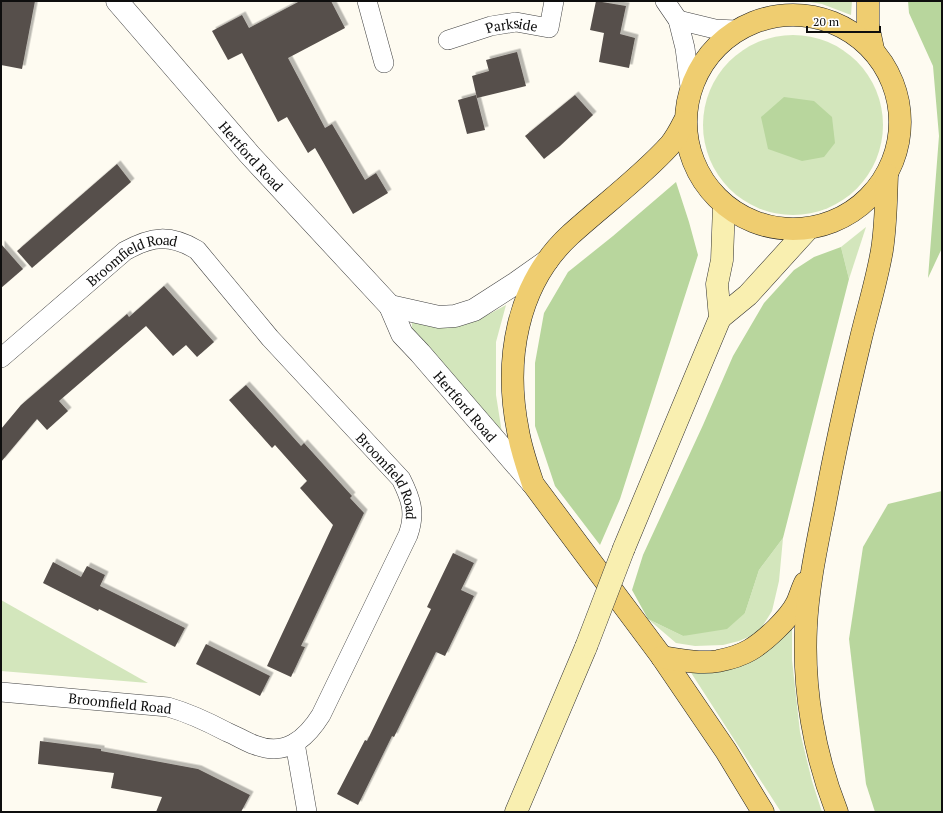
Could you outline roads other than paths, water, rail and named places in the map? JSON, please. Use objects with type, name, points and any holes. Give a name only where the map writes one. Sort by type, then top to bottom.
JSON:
[{"type":"main road","points":[[762,19],[785,1]]},
{"type":"main road","points":[[868,1],[868,25],[873,49]]},
{"type":"main road","points":[[791,14],[821,18],[849,30],[873,49],[886,68],[895,88],[900,110],[900,132],[896,155],[887,175],[873,194],[859,208],[842,219],[808,230],[783,230],[763,224],[743,216],[724,205],[711,193],[696,172],[687,148],[684,122],[690,87],[708,55],[736,30],[762,19],[791,14]]},
{"type":"main road","points":[[684,122],[671,144],[650,165],[569,236],[547,261],[531,287],[525,301],[513,351],[512,376],[517,424],[523,454],[533,484],[662,657],[726,751],[763,812]]},
{"type":"main road","points":[[837,812],[830,795],[821,763],[814,731],[809,695],[806,659],[808,600],[831,471],[881,251],[886,218],[887,175]]},
{"type":"main road","points":[[516,812],[586,647],[624,548],[720,318],[717,284],[722,260],[724,205]]},
{"type":"main road","points":[[720,318],[748,295],[808,230]]},
{"type":"main road","points":[[662,657],[696,661],[716,661],[734,658],[750,650],[776,629],[787,617],[797,603],[814,562]]},
{"type":"street","name":"Hertford Road","points":[[117,1],[250,155],[390,306],[402,334],[533,484]]},
{"type":"street","points":[[367,1],[384,63]]},
{"type":"street","name":"Parkside","points":[[448,40],[491,26],[516,22],[549,28],[554,1]]},
{"type":"street","points":[[666,1],[678,20],[685,48],[690,87]]},
{"type":"street","points":[[678,20],[714,29],[736,30]]},
{"type":"street","name":"Broomfield Road","points":[[1,358],[125,251],[140,242],[154,238],[177,240],[186,243],[197,250],[270,338],[401,478],[411,505],[412,524],[321,715],[313,728],[295,743],[275,749],[256,745],[188,712],[168,706],[1,692]]},
{"type":"street","points":[[390,306],[439,317],[455,316],[474,310],[547,261]]},
{"type":"street","points":[[295,743],[307,812]]}]
